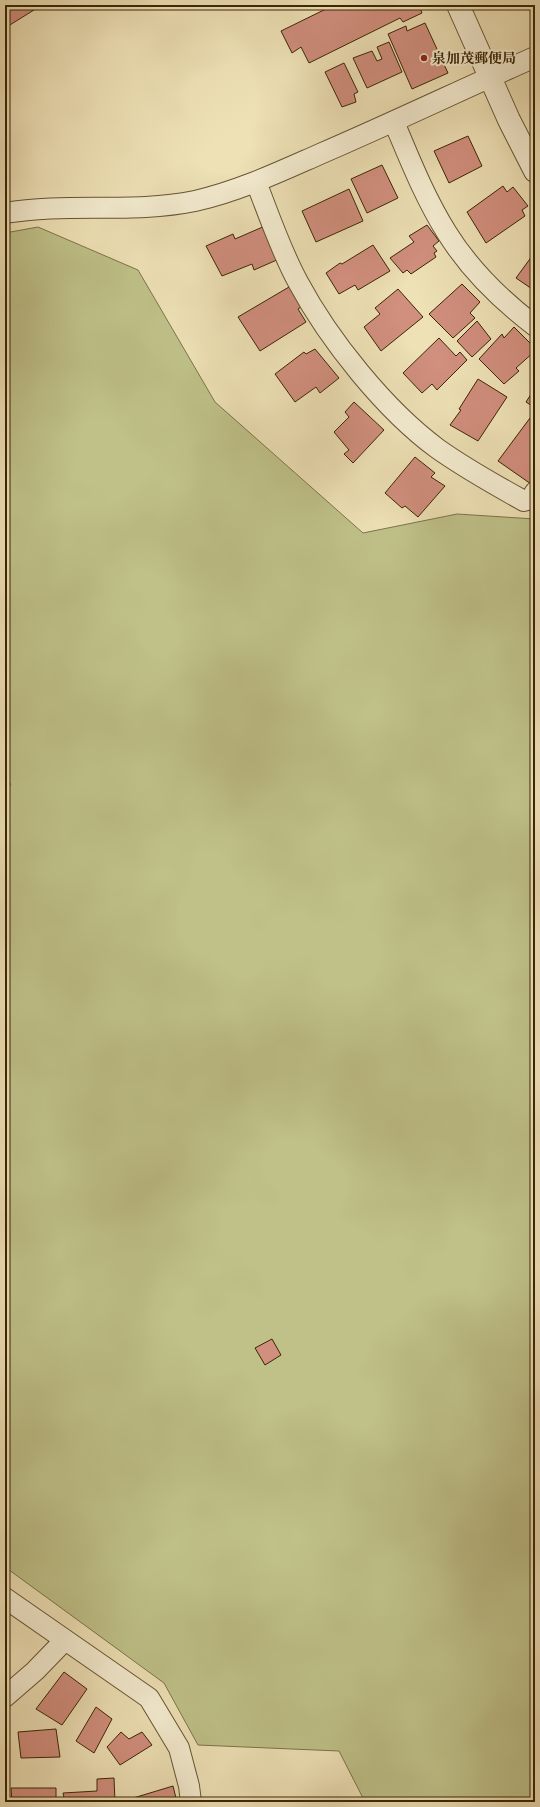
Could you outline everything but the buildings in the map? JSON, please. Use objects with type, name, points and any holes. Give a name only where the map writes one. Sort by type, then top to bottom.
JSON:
[{"type":"street","points":[[458,5],[509,120],[535,171]]},
{"type":"street","points":[[5,213],[50,209],[142,208],[170,205],[219,195],[256,182],[394,122],[535,57]]},
{"type":"street","points":[[394,122],[429,202],[447,233],[483,280],[513,309],[535,326]]},
{"type":"street","points":[[256,182],[297,281],[314,310],[352,364],[418,432],[438,449],[524,501],[531,499],[535,492]]},
{"type":"street","points":[[5,1598],[149,1698],[179,1748],[189,1786],[191,1802]]},
{"type":"street","points":[[5,1697],[35,1671],[65,1640]]},
{"type":"green space","points":[[38,227],[138,270],[215,402],[363,533],[457,514],[535,519],[535,1802],[365,1802],[339,1751],[198,1745],[164,1683],[5,1567],[5,793],[11,784],[5,780],[5,233]]},
{"type":"place","name":"泉加茂郵便局","points":[[424,58]]}]
